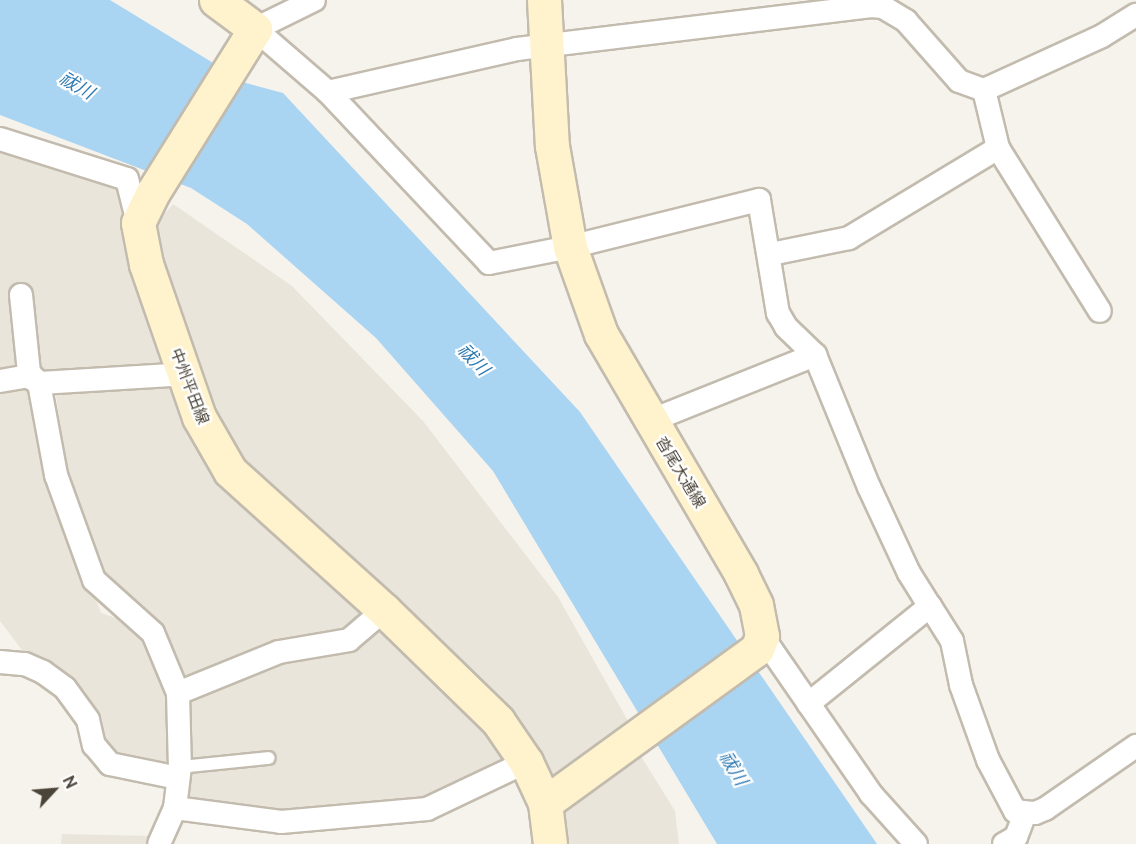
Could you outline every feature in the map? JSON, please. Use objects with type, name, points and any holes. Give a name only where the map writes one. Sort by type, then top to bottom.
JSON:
[{"type":"main road","points":[[138,223],[153,192],[252,32],[216,0]]},
{"type":"main road","name":"沓尾大通線","points":[[544,0],[552,146],[570,247],[601,334],[741,574],[756,605],[760,643]]},
{"type":"main road","name":"中州平田線","points":[[138,223],[146,264],[199,417],[230,471],[384,610],[498,721],[526,762],[545,803]]},
{"type":"main road","points":[[550,844],[545,803],[760,643]]},
{"type":"street","points":[[314,0],[252,32],[328,92],[489,263],[570,247],[759,200],[771,254],[778,313],[786,327],[815,355],[868,487],[909,573],[952,641],[961,685],[988,760],[1005,798],[1015,811],[1025,814],[1045,810],[1136,746]]},
{"type":"street","points":[[328,92],[517,49],[789,15],[883,7],[906,21],[958,81],[984,90],[1102,36],[1136,15]]},
{"type":"street","points":[[984,90],[998,148],[1100,311]]},
{"type":"street","points":[[0,139],[127,179],[138,223]]},
{"type":"street","points":[[771,254],[849,238],[998,148]]},
{"type":"street","points":[[21,295],[29,373],[39,383],[56,475],[94,580],[153,633],[178,693],[179,772],[175,808],[159,844]]},
{"type":"street","points":[[650,421],[815,355]]},
{"type":"street","points":[[0,381],[27,376],[39,383],[185,374]]},
{"type":"street","points":[[808,704],[930,606]]},
{"type":"street","points":[[178,693],[279,652],[349,640],[384,610]]},
{"type":"street","points":[[760,643],[808,704],[871,794],[916,844]]},
{"type":"street","points":[[0,662],[25,664],[65,688],[88,720],[94,745],[110,764],[179,772]]},
{"type":"street","points":[[175,808],[280,822],[427,808],[526,762]]},
{"type":"street","points":[[1004,844],[1016,837],[1025,814]]},
{"type":"lane","points":[[179,772],[269,758]]},
{"type":"shaded area","points":[[0,145],[121,183],[167,362],[0,379]]},
{"type":"shaded area","points":[[173,204],[292,286],[423,421],[558,597],[628,721],[552,784],[239,466],[217,431],[152,229]]},
{"type":"shaded area","points":[[27,379],[44,465],[101,613],[139,626],[169,681],[171,770],[111,758],[65,681],[22,650],[0,621],[0,383]]},
{"type":"shaded area","points":[[179,386],[371,615],[347,637],[183,683],[102,576],[68,488],[56,395]]},
{"type":"shaded area","points":[[376,623],[487,726],[513,762],[427,809],[281,815],[181,803],[183,695]]},
{"type":"shaded area","points":[[639,753],[675,811],[679,844],[560,844],[555,805]]},
{"type":"shaded area","points":[[62,834],[152,836],[148,844],[61,844]]},
{"type":"water","name":"祓川","points":[[0,0],[110,0],[246,83],[283,93],[580,412],[877,844],[717,844],[493,471],[376,338],[247,224],[191,188],[0,115]]}]
